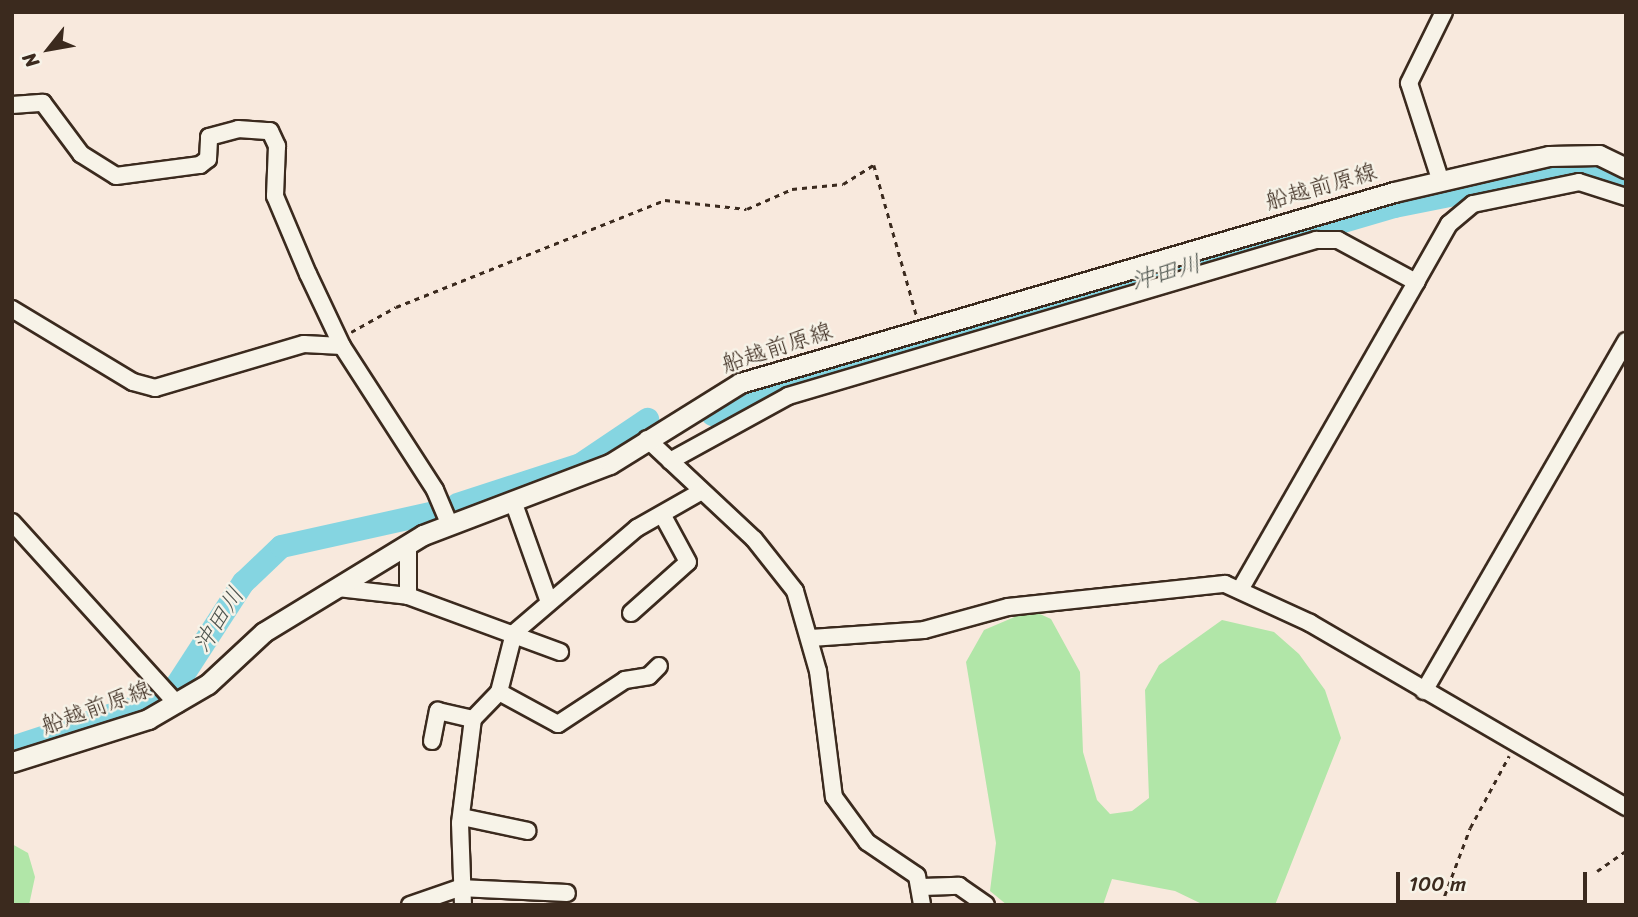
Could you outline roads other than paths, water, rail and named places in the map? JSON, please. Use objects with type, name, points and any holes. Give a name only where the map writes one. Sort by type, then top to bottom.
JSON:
[{"type":"main road","name":"船越前原線","points":[[12,762],[148,719],[177,704],[264,632],[408,544],[448,522],[513,501],[610,464],[740,383],[1441,182],[1574,153],[1599,155],[1626,167]]},
{"type":"street","points":[[1441,182],[1409,83],[1444,12]]},
{"type":"street","points":[[12,105],[43,103],[81,154],[116,176],[200,165],[208,159],[209,137],[238,129],[270,131],[277,146],[275,196],[341,343],[435,490],[448,522]]},
{"type":"street","points":[[1241,588],[1449,223],[1473,204],[1579,181],[1626,197]]},
{"type":"street","points":[[670,461],[788,396],[1316,240],[1338,240],[1416,282]]},
{"type":"street","points":[[12,309],[133,382],[155,388],[304,344],[341,343]]},
{"type":"street","points":[[1424,691],[1626,341]]},
{"type":"street","points":[[647,439],[774,562],[795,591],[811,638],[834,797],[867,842],[908,868],[922,887],[922,905]]},
{"type":"street","points":[[463,905],[459,888],[462,817],[473,719],[499,692],[514,633],[638,528],[663,516],[700,492]]},
{"type":"street","points":[[513,501],[549,602]]},
{"type":"street","points":[[631,613],[688,562],[663,516]]},
{"type":"street","points":[[12,523],[177,704]]},
{"type":"street","points":[[408,544],[408,596]]},
{"type":"street","points":[[811,638],[924,630],[1007,607],[1163,586],[1241,588],[1626,807]]},
{"type":"street","points":[[338,588],[408,596],[560,652]]},
{"type":"street","points":[[499,692],[558,724],[625,680],[649,676],[659,666]]},
{"type":"street","points":[[432,741],[438,711],[473,719]]},
{"type":"street","points":[[462,817],[528,831]]},
{"type":"street","points":[[922,887],[959,886],[986,905]]},
{"type":"street","points":[[417,904],[459,888],[567,893]]},
{"type":"waterway","name":"沖田川","points":[[712,414],[748,395],[1394,206],[1590,167],[1626,181]]},
{"type":"waterway","name":"沖田川","points":[[457,504],[580,464],[647,419]]},
{"type":"waterway","name":"沖田川","points":[[12,747],[161,698],[176,685],[243,582],[281,546],[434,512]]}]
